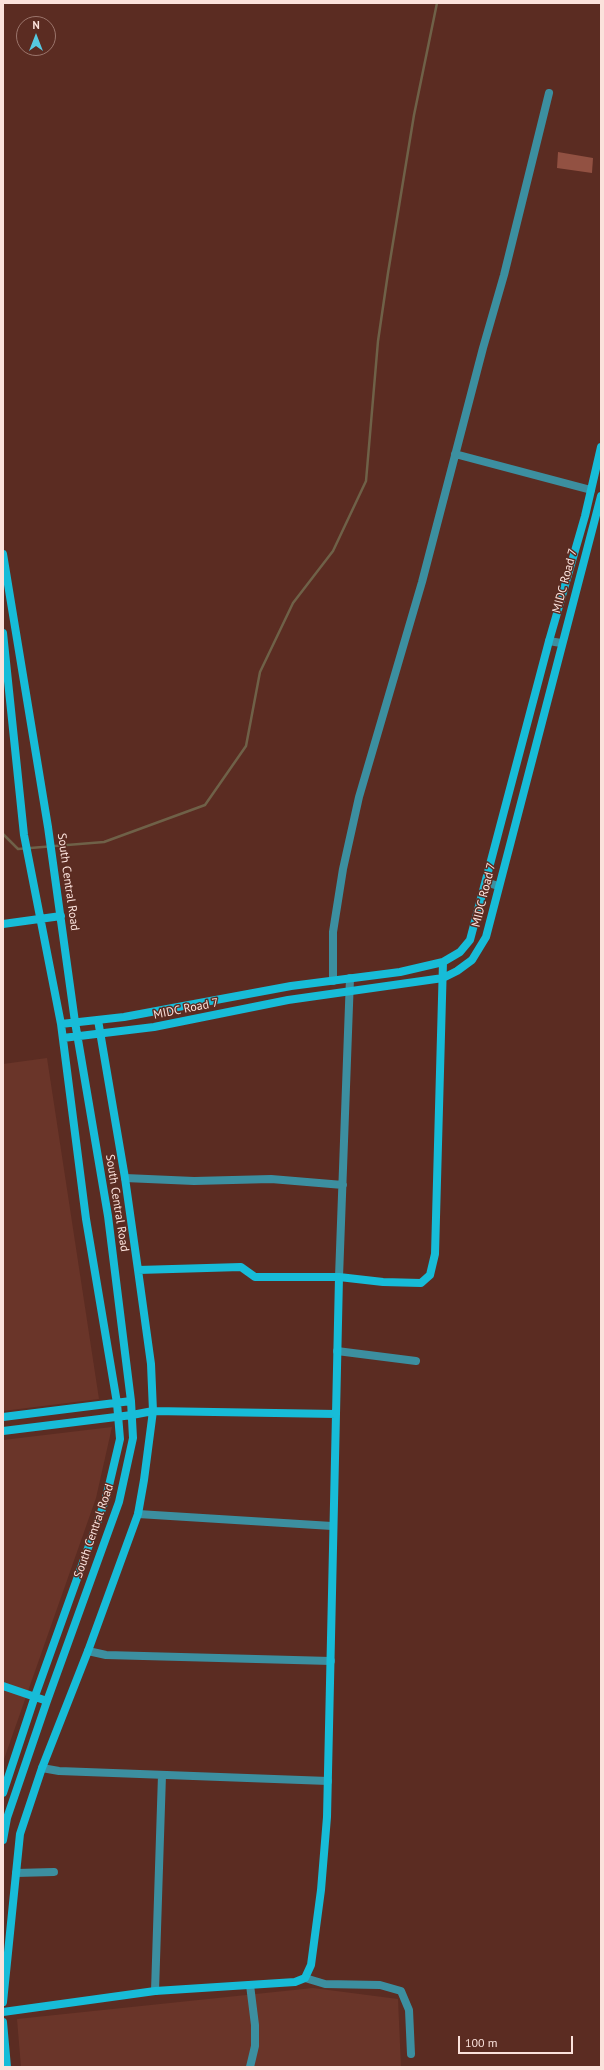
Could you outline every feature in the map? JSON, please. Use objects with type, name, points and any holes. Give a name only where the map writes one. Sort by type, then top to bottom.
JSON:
[{"type":"street","points":[[334,981],[333,932],[343,869],[358,804],[422,582],[504,275],[549,93]]},
{"type":"street","name":"MIDC Road 7","points":[[61,1024],[124,1017],[291,986],[400,972],[443,962],[460,952],[470,940],[549,641],[591,490],[601,447]]},
{"type":"street","points":[[455,454],[591,490]]},
{"type":"street","name":"MIDC Road 7","points":[[62,1038],[154,1027],[288,1000],[443,978],[457,971],[472,960],[486,937],[561,643],[601,496]]},
{"type":"street","name":"South Central Road","points":[[3,554],[61,916],[75,1022],[108,1216],[131,1401],[133,1438],[119,1502],[47,1701],[8,1818],[3,1840]]},
{"type":"street","points":[[3,637],[17,637]]},
{"type":"street","name":"South Central Road","points":[[3,637],[27,848],[61,1024],[86,1219],[117,1403],[120,1439],[106,1498],[35,1696],[3,1793]]},
{"type":"street","points":[[549,641],[561,643]]},
{"type":"street","points":[[486,882],[498,886]]},
{"type":"street","points":[[3,924],[61,916]]},
{"type":"street","points":[[138,1270],[241,1267],[255,1277],[339,1277],[383,1282],[421,1283],[430,1275],[435,1254],[443,962]]},
{"type":"street","points":[[305,1978],[311,1965],[321,1890],[327,1817],[331,1661],[332,1526],[350,978]]},
{"type":"street","points":[[3,2002],[20,1834],[42,1768],[88,1651],[138,1514],[153,1411],[151,1364],[138,1270],[125,1178],[98,1020]]},
{"type":"street","points":[[125,1178],[194,1181],[271,1179],[343,1185]]},
{"type":"street","points":[[337,1351],[416,1361]]},
{"type":"street","points":[[3,1417],[131,1401]]},
{"type":"street","points":[[3,1431],[153,1411],[336,1414]]},
{"type":"street","points":[[138,1514],[332,1526]]},
{"type":"street","points":[[88,1651],[106,1655],[331,1661]]},
{"type":"street","points":[[3,1686],[47,1701]]},
{"type":"street","points":[[42,1768],[59,1771],[328,1781]]},
{"type":"street","points":[[155,1991],[162,1775]]},
{"type":"street","points":[[16,1873],[54,1872]]},
{"type":"street","points":[[3,2012],[155,1991],[295,1982],[305,1978],[325,1984],[380,1985],[401,1991],[409,2010],[411,2054]]},
{"type":"street","points":[[250,1985],[256,2025],[256,2046],[250,2067]]},
{"type":"street","points":[[3,2022],[7,2067]]},
{"type":"shaded area","points":[[558,152],[593,158],[592,173],[557,168]]},
{"type":"shaded area","points":[[47,1058],[99,1399],[3,1411],[3,1064]]},
{"type":"shaded area","points":[[112,1427],[96,1498],[3,1762],[3,1440]]},
{"type":"shaded area","points":[[313,1988],[398,1999],[401,2067],[21,2067],[17,2019]]},
{"type":"waterway","points":[[3,834],[18,849],[104,842],[205,805],[246,746],[260,672],[293,603],[333,551],[366,481],[378,341],[388,273],[414,115],[437,3]]}]
